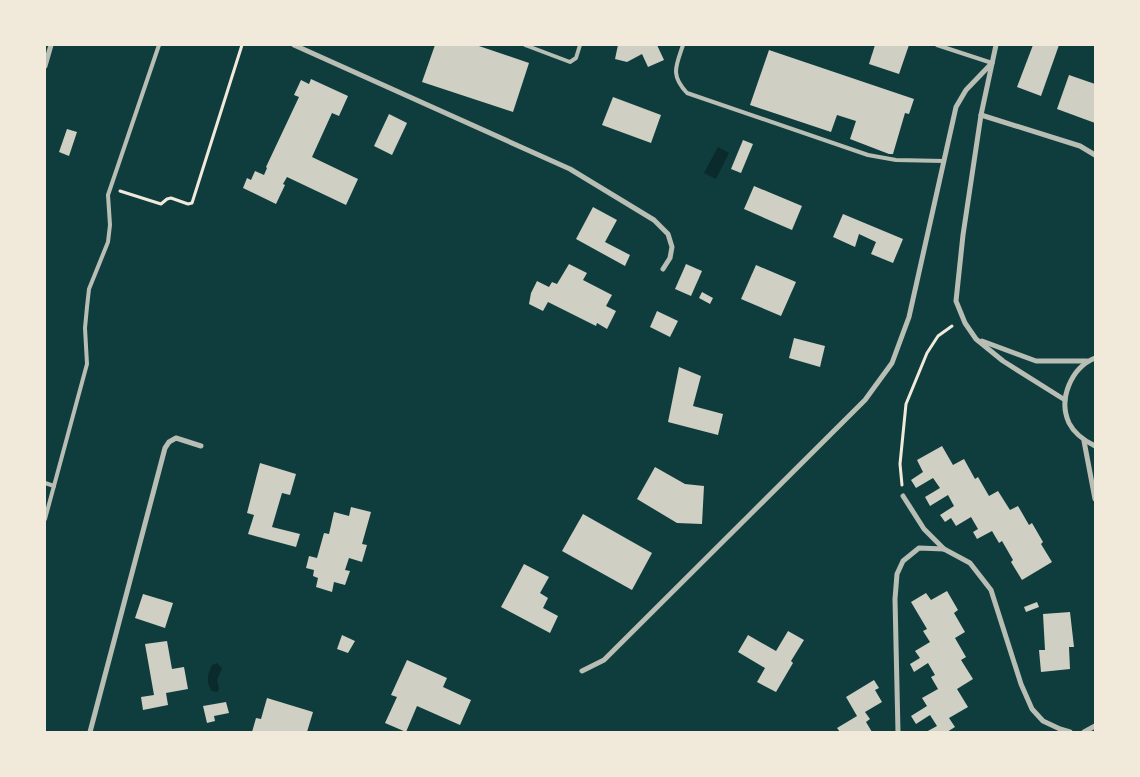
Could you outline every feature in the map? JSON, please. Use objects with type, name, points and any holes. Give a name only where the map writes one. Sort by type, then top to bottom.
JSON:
[{"type":"street","points":[[45,66],[51,45]]},
{"type":"street","points":[[294,45],[570,169],[654,220],[668,234],[672,247],[670,258],[664,269]]},
{"type":"street","points":[[996,45],[981,115],[962,235],[956,301],[965,323],[976,339],[1003,361],[1065,400]]},
{"type":"street","points":[[582,671],[604,660],[865,400],[892,363],[910,317],[956,106],[966,90],[992,63]]},
{"type":"street","points":[[981,115],[1080,146],[1095,155]]},
{"type":"street","points":[[976,339],[1036,361],[1087,361],[1095,358]]},
{"type":"street","points":[[1087,361],[1071,378],[1065,400],[1069,423],[1084,441],[1095,446]]},
{"type":"street","points":[[90,732],[165,448],[169,442],[176,438],[201,446]]},
{"type":"street","points":[[1084,441],[1095,499]]},
{"type":"street","points":[[903,496],[924,529],[944,549],[970,563],[991,590],[1021,684],[1032,709],[1044,721],[1070,732]]},
{"type":"street","points":[[898,732],[895,599],[897,574],[902,561],[919,548],[944,549]]},
{"type":"street","points":[[1084,732],[1095,726]]},
{"type":"lane","points":[[45,519],[86,364],[85,328],[89,289],[108,242],[110,224],[108,194],[159,45]]},
{"type":"lane","points":[[525,45],[570,62],[576,58],[580,45]]},
{"type":"lane","points":[[683,45],[675,72],[679,84],[687,93],[868,155],[896,160],[944,162]]},
{"type":"lane","points":[[937,45],[992,63]]},
{"type":"lane","points":[[45,483],[54,486]]},
{"type":"path","points":[[110,188],[161,204],[171,198],[188,204],[192,203],[242,45]]},
{"type":"path","points":[[903,496],[900,464],[906,404],[927,353],[938,336],[952,326],[965,323]]},
{"type":"water","points":[[718,147],[729,153],[716,179],[704,173]]},
{"type":"water","points":[[217,663],[222,668],[217,680],[219,689],[217,692],[212,691],[208,679],[212,665]]},
{"type":"building","points":[[435,45],[476,45],[529,63],[513,112],[422,82]]},
{"type":"building","points":[[618,45],[657,45],[664,60],[648,67],[642,54],[627,62],[615,59]]},
{"type":"building","points":[[875,45],[909,45],[899,74],[869,64]]},
{"type":"building","points":[[1033,45],[1059,45],[1041,96],[1017,87]]},
{"type":"building","points":[[769,50],[914,99],[909,114],[905,113],[893,154],[850,139],[856,121],[837,115],[831,132],[750,105]]},
{"type":"building","points":[[1069,75],[1095,84],[1095,123],[1057,109]]},
{"type":"building","points":[[311,79],[348,96],[339,116],[332,113],[312,157],[358,179],[346,205],[287,177],[276,204],[243,188],[247,178],[251,180],[255,171],[264,175],[299,97],[294,95],[301,80],[309,84]]},
{"type":"building","points":[[613,97],[661,115],[651,143],[602,125]]},
{"type":"building","points":[[389,114],[407,123],[392,155],[374,146]]},
{"type":"building","points":[[67,129],[77,132],[69,156],[59,152]]},
{"type":"building","points":[[743,140],[753,144],[741,173],[731,169]]},
{"type":"building","points":[[754,186],[802,206],[792,230],[744,209]]},
{"type":"building","points":[[593,207],[617,220],[605,242],[630,255],[625,266],[576,239]]},
{"type":"building","points":[[843,214],[903,239],[893,263],[871,254],[876,242],[859,234],[855,247],[833,237]]},
{"type":"building","points":[[569,264],[587,273],[583,280],[612,295],[606,306],[616,311],[607,329],[597,323],[596,326],[548,302],[543,311],[529,304],[531,293],[537,281],[549,287],[552,282],[557,284]]},
{"type":"building","points":[[686,264],[702,271],[691,296],[675,289]]},
{"type":"building","points":[[756,265],[796,282],[781,316],[741,299]]},
{"type":"building","points":[[702,292],[713,298],[710,304],[699,298]]},
{"type":"building","points":[[657,311],[678,321],[670,337],[650,327]]},
{"type":"building","points":[[794,338],[825,346],[820,367],[789,358]]},
{"type":"building","points":[[679,367],[701,376],[693,406],[723,414],[718,435],[668,422]]},
{"type":"building","points":[[942,446],[953,465],[964,459],[975,479],[978,477],[989,496],[998,491],[1010,510],[1018,506],[1029,525],[1032,523],[1043,542],[1041,544],[1052,562],[1022,580],[1011,562],[1013,560],[1002,541],[999,543],[992,531],[977,539],[973,532],[978,529],[971,517],[956,526],[951,518],[945,522],[940,515],[954,506],[948,495],[930,506],[925,497],[940,488],[933,478],[916,488],[911,480],[923,472],[917,460]]},
{"type":"building","points":[[260,463],[296,474],[290,495],[282,493],[272,527],[300,534],[296,547],[248,534],[254,515],[247,513]]},
{"type":"building","points":[[655,467],[685,484],[704,486],[702,524],[677,523],[637,499]]},
{"type":"building","points":[[351,507],[371,512],[362,544],[367,545],[362,562],[349,558],[345,570],[350,571],[345,585],[334,582],[332,592],[316,587],[318,578],[313,576],[314,570],[306,568],[309,556],[317,558],[324,533],[329,534],[334,512],[349,516]]},
{"type":"building","points":[[583,514],[652,553],[632,590],[562,551]]},
{"type":"building","points":[[524,564],[549,577],[540,593],[548,598],[543,608],[558,616],[550,633],[501,607]]},
{"type":"building","points":[[947,591],[958,610],[954,613],[965,632],[955,638],[966,657],[961,660],[973,679],[957,689],[968,707],[949,718],[955,727],[947,732],[926,732],[937,726],[930,715],[916,724],[911,716],[927,706],[922,698],[938,689],[931,677],[935,675],[928,663],[914,672],[910,664],[920,658],[915,651],[930,642],[923,631],[927,629],[911,602],[926,593],[931,600]]},
{"type":"building","points":[[143,594],[173,603],[165,628],[135,618]]},
{"type":"building","points":[[1037,602],[1039,607],[1026,612],[1024,607]]},
{"type":"building","points":[[1070,612],[1074,647],[1069,647],[1070,669],[1041,672],[1039,650],[1045,650],[1043,614]]},
{"type":"building","points":[[788,631],[804,640],[776,692],[757,682],[765,668],[738,652],[748,635],[776,651]]},
{"type":"building","points":[[342,635],[355,641],[348,653],[337,649]]},
{"type":"building","points":[[167,641],[172,669],[184,667],[188,689],[166,693],[168,705],[143,710],[141,697],[154,695],[145,644]]},
{"type":"building","points":[[407,660],[447,678],[443,687],[471,700],[460,725],[417,706],[406,732],[385,723],[397,697],[391,695]]},
{"type":"building","points":[[874,680],[879,688],[875,690],[882,702],[865,712],[870,719],[866,722],[872,732],[840,732],[837,728],[857,716],[846,697]]},
{"type":"building","points":[[267,698],[313,712],[307,732],[252,732],[256,718],[261,719]]},
{"type":"building","points":[[226,702],[229,713],[214,716],[215,721],[207,723],[203,706]]}]
